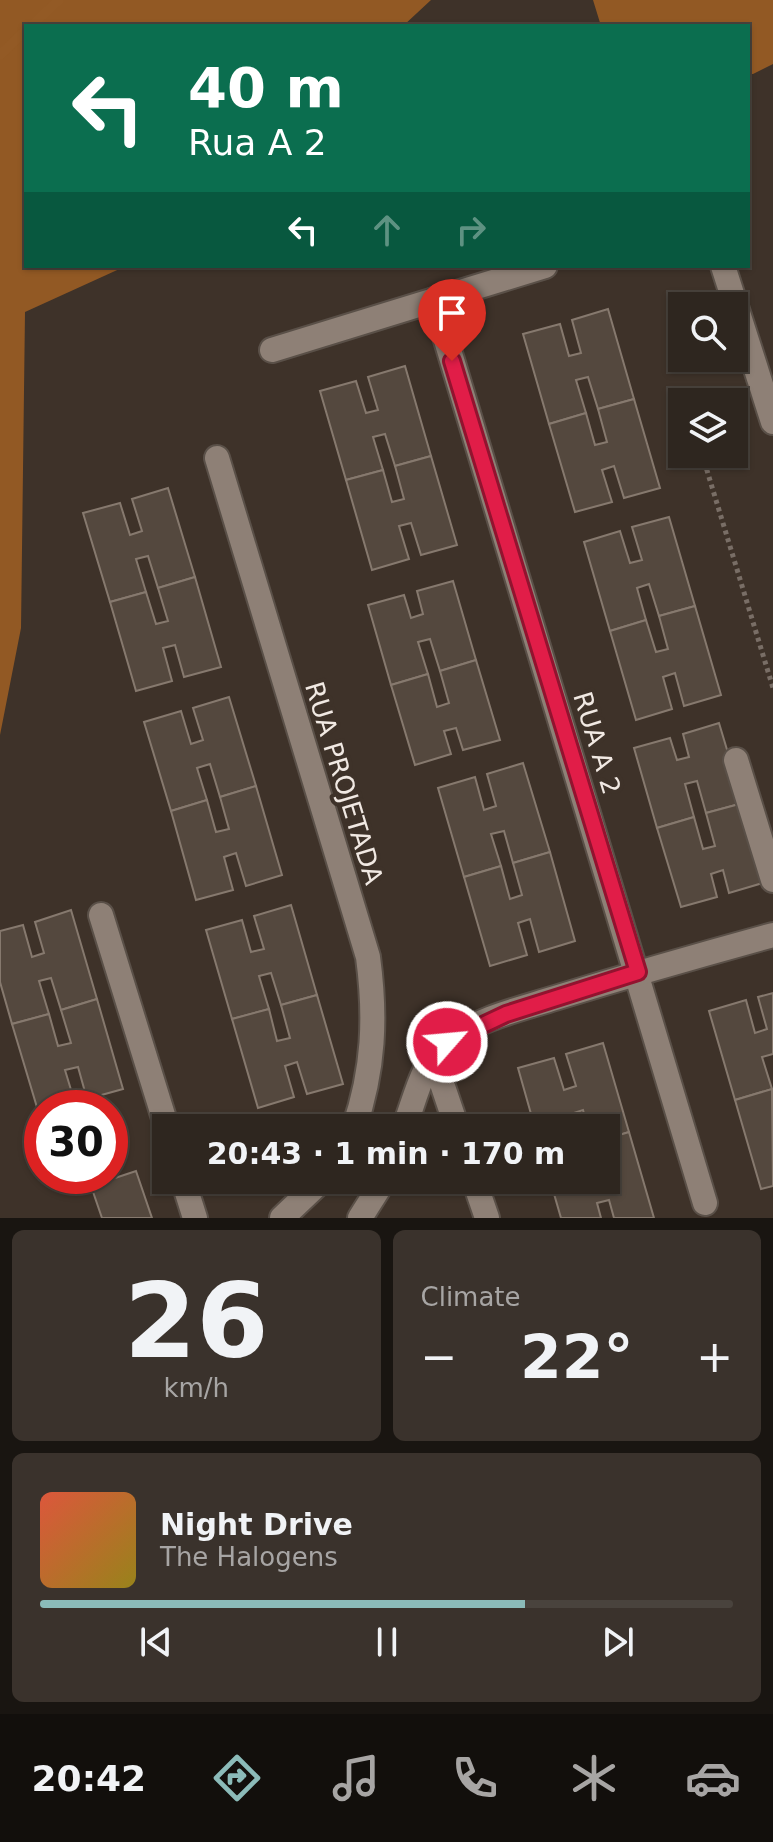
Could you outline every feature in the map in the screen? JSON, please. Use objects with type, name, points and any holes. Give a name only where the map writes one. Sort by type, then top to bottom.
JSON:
[{"type":"street","points":[[272,350],[538,268]]},
{"type":"street","points":[[724,268],[773,422]]},
{"type":"street","name":"RUA A 2","points":[[434,300],[705,1203]]},
{"type":"street","name":"RUA PROJETADA","points":[[217,458],[368,957],[374,1003],[373,1048],[357,1114]]},
{"type":"street","points":[[736,760],[773,880]]},
{"type":"street","points":[[101,915],[163,1114]]},
{"type":"street","points":[[410,1114],[433,1057],[447,1042],[494,1019],[638,972],[773,935]]},
{"type":"street","points":[[433,1057],[452,1114]]},
{"type":"street","points":[[187,1194],[195,1218]]},
{"type":"street","points":[[282,1218],[307,1194]]},
{"type":"street","points":[[360,1218],[375,1194]]},
{"type":"street","points":[[479,1194],[487,1218]]},
{"type":"path","points":[[706,468],[773,688]]},
{"type":"shaded area","points":[[0,0],[431,0],[405,24],[24,24],[24,268],[122,268],[25,312],[21,628],[0,735]]},
{"type":"shaded area","points":[[593,0],[773,0],[773,64],[750,74],[750,24],[600,24]]},
{"type":"building","points":[[608,309],[634,399],[598,409],[588,377],[576,380],[586,413],[549,424],[523,334],[560,324],[569,356],[581,353],[572,320]]},
{"type":"building","points":[[405,366],[431,456],[395,466],[385,434],[373,437],[383,470],[346,480],[320,391],[356,381],[366,413],[378,410],[368,377]]},
{"type":"building","points":[[634,399],[660,488],[624,498],[614,466],[602,470],[612,502],[575,512],[549,424],[586,413],[595,445],[607,442],[598,409]]},
{"type":"building","points":[[431,456],[457,545],[421,555],[411,523],[399,526],[409,559],[372,570],[346,480],[383,470],[392,502],[404,499],[395,466]]},
{"type":"building","points":[[168,488],[195,577],[158,588],[148,556],[136,559],[146,592],[110,602],[83,513],[120,503],[130,535],[142,531],[132,499]]},
{"type":"building","points":[[669,517],[695,606],[659,616],[649,584],[637,588],[646,620],[610,631],[584,542],[620,531],[630,563],[642,560],[632,527]]},
{"type":"building","points":[[195,577],[221,667],[184,677],[175,645],[163,648],[172,681],[136,691],[110,602],[146,592],[156,624],[168,621],[158,588]]},
{"type":"building","points":[[453,581],[476,660],[440,671],[430,639],[418,642],[428,674],[391,685],[368,605],[404,595],[411,618],[423,614],[417,591]]},
{"type":"building","points":[[695,606],[721,695],[684,706],[675,673],[663,677],[672,709],[636,720],[610,631],[646,620],[656,652],[668,649],[659,616]]},
{"type":"building","points":[[476,660],[500,740],[463,750],[456,728],[444,731],[451,754],[415,765],[391,685],[428,674],[437,707],[449,703],[440,671]]},
{"type":"building","points":[[229,697],[256,786],[220,797],[210,764],[197,768],[207,800],[171,811],[144,722],[181,711],[191,744],[203,740],[193,708]]},
{"type":"building","points":[[719,723],[743,803],[706,813],[697,781],[685,784],[694,817],[657,828],[634,748],[670,738],[677,760],[689,757],[683,734]]},
{"type":"building","points":[[523,763],[550,852],[513,863],[504,831],[491,834],[501,866],[464,877],[438,788],[475,777],[484,810],[496,806],[487,774]]},
{"type":"building","points":[[256,786],[282,875],[246,886],[236,853],[224,857],[233,890],[196,900],[171,811],[207,800],[216,832],[229,829],[220,797]]},
{"type":"building","points":[[743,803],[766,882],[729,893],[723,870],[711,874],[717,897],[681,907],[657,828],[694,817],[703,849],[715,846],[706,813]]},
{"type":"building","points":[[550,852],[575,941],[539,952],[530,919],[518,923],[527,955],[490,966],[464,877],[501,866],[510,899],[522,895],[513,863]]},
{"type":"building","points":[[291,905],[317,995],[281,1005],[271,973],[259,976],[269,1009],[232,1019],[206,930],[242,920],[251,952],[264,949],[254,916]]},
{"type":"building","points":[[71,910],[97,999],[61,1010],[51,978],[39,981],[49,1014],[12,1024],[0,982],[0,931],[23,925],[32,957],[44,953],[35,922]]},
{"type":"building","points":[[773,993],[773,1054],[762,1057],[772,1089],[735,1100],[709,1011],[746,1000],[755,1033],[767,1029],[758,997]]},
{"type":"building","points":[[317,995],[343,1084],[307,1094],[297,1062],[285,1066],[294,1097],[258,1108],[232,1019],[269,1009],[277,1041],[290,1038],[281,1005]]},
{"type":"building","points":[[97,999],[123,1089],[84,1090],[78,1067],[65,1070],[71,1090],[32,1090],[12,1024],[49,1014],[58,1046],[71,1043],[61,1010]]},
{"type":"building","points":[[603,1043],[629,1132],[620,1135],[620,1114],[584,1114],[583,1110],[571,1114],[531,1114],[518,1068],[554,1058],[564,1090],[576,1086],[566,1054]]},
{"type":"building","points":[[772,1089],[773,1186],[761,1189],[735,1100]]},
{"type":"building","points":[[629,1132],[654,1218],[614,1218],[609,1200],[597,1203],[601,1218],[561,1218],[554,1194],[620,1194],[620,1135]]},
{"type":"building","points":[[136,1171],[152,1218],[102,1218],[94,1194],[128,1194],[128,1174]]},
{"type":"waterway","points":[[33,24],[59,0]]},
{"type":"waterway","points":[[0,55],[24,32]]},
{"type":"route","points":[[447,1042],[506,1014],[638,972],[452,361]]}]
